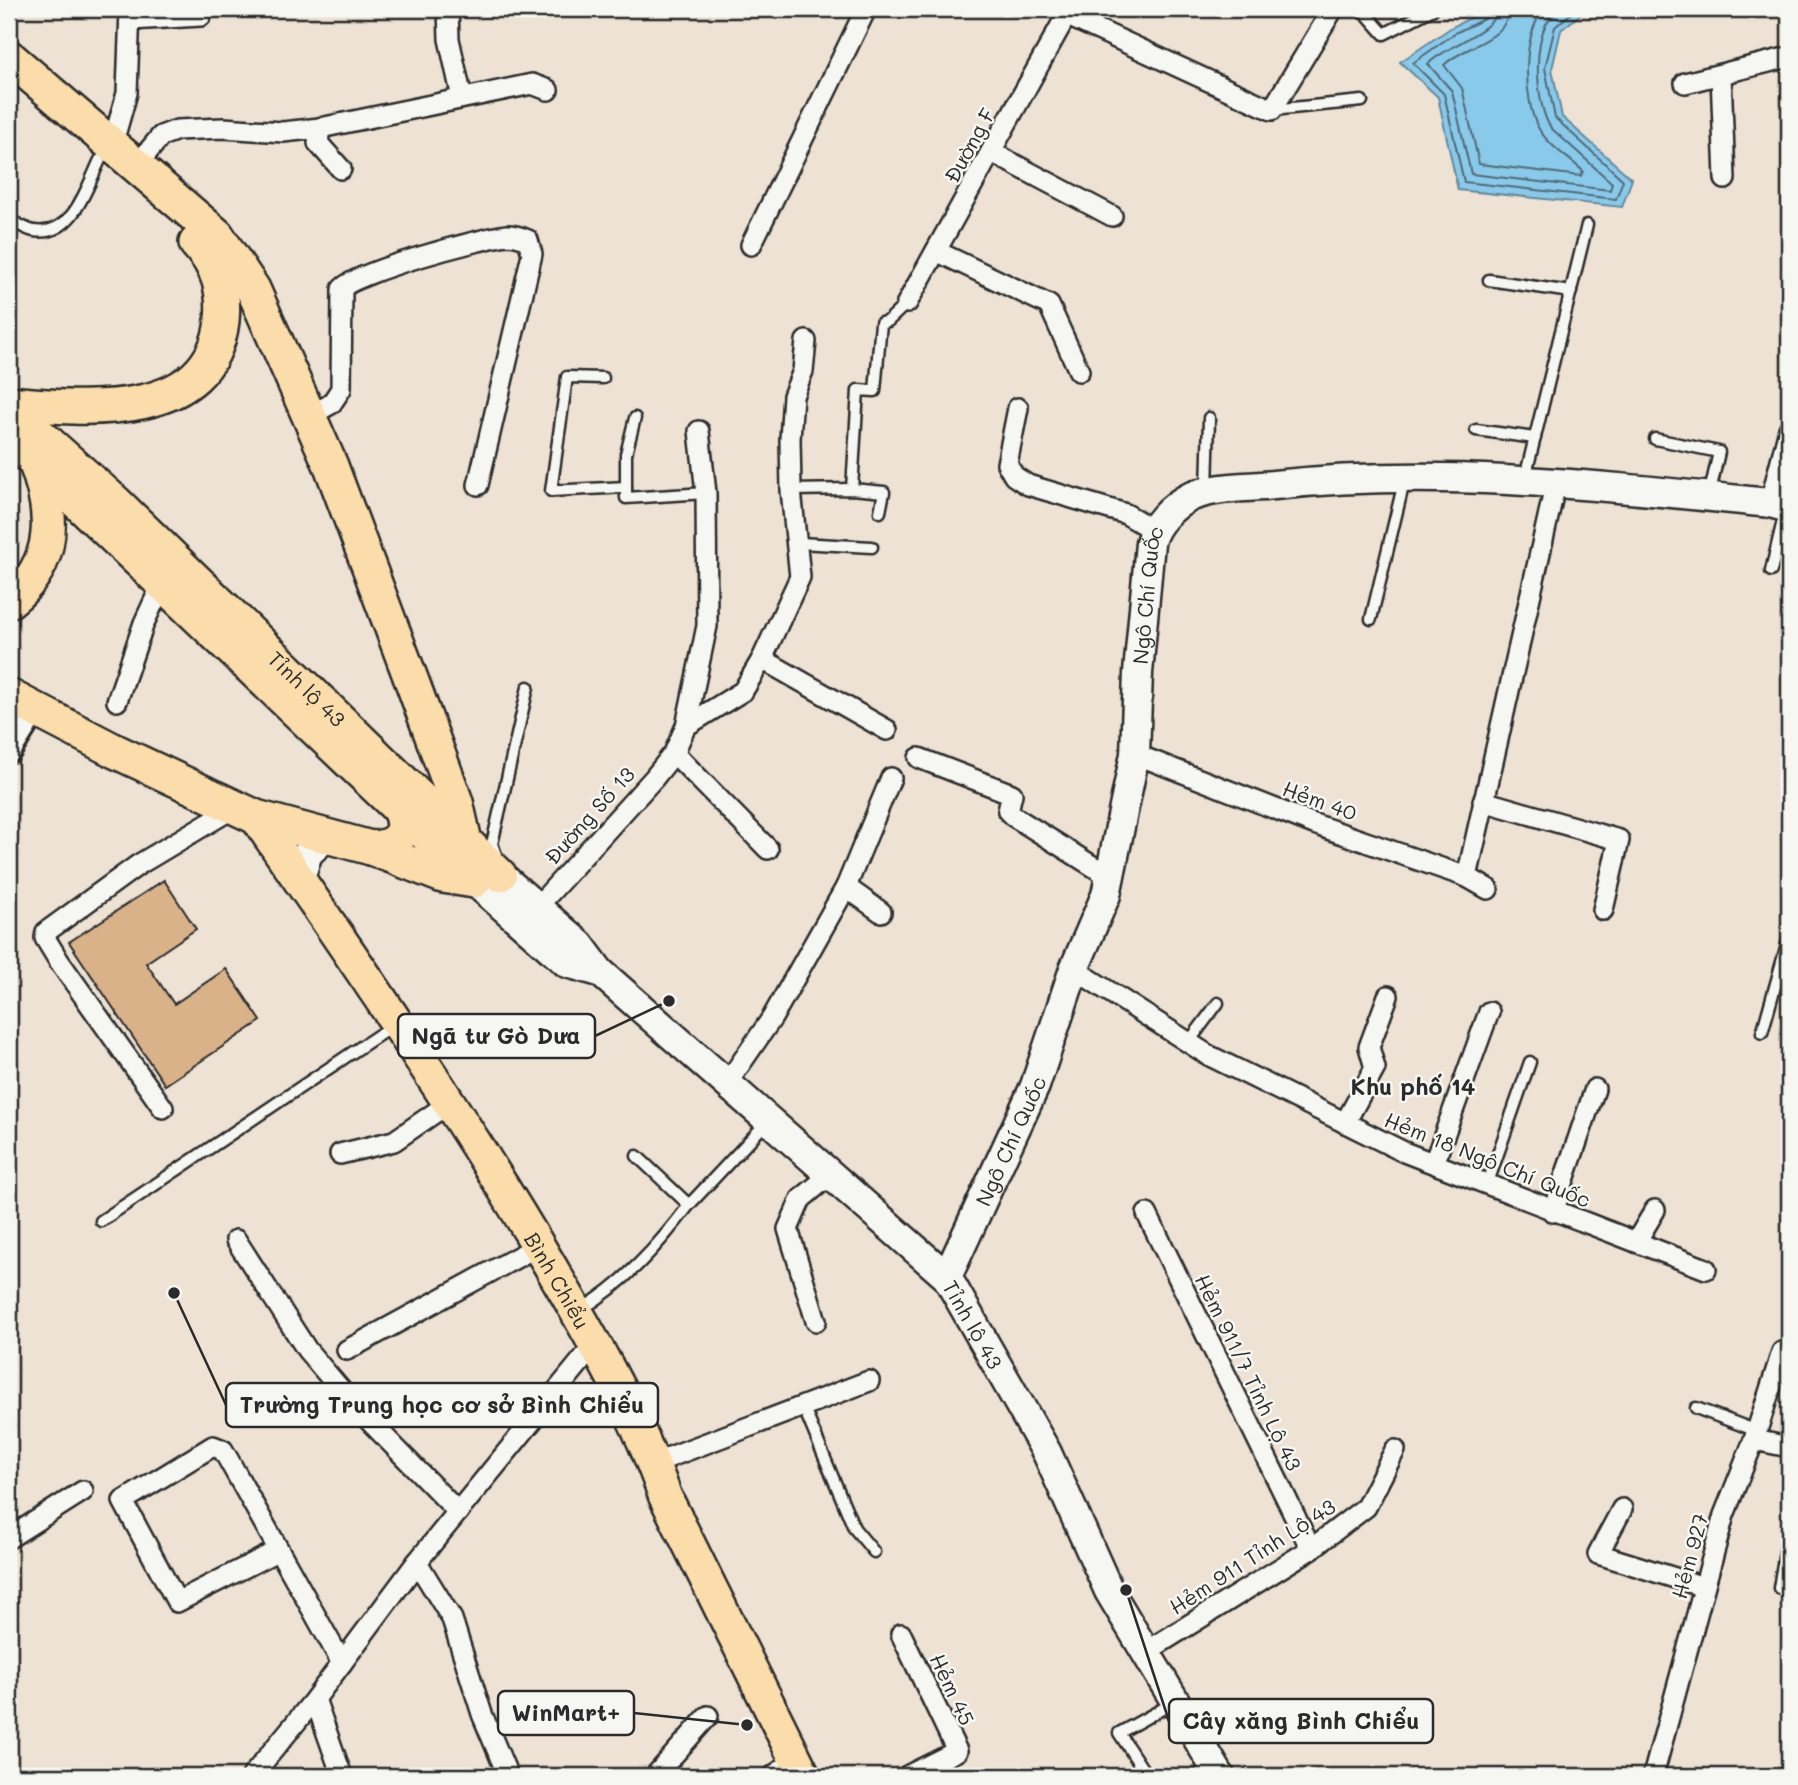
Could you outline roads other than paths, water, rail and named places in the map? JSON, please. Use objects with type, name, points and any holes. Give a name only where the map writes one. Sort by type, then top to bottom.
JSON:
[{"type":"highway","points":[[9,57],[209,256],[220,284],[223,311],[215,350],[191,381],[174,394],[144,402],[71,408],[9,405]]},
{"type":"highway","points":[[9,82],[216,235],[253,289],[331,466],[451,786],[468,858]]},
{"type":"highway","points":[[220,284],[230,289],[247,316],[468,858]]},
{"type":"highway","points":[[9,601],[24,587],[38,564],[49,529],[51,511],[34,459]]},
{"type":"highway","points":[[19,700],[246,812],[371,848],[443,876],[468,858]]},
{"type":"highway","points":[[371,848],[385,846],[398,839],[404,828],[399,810]]},
{"type":"main road","name":"Tỉnh lộ 43","points":[[9,405],[116,502],[468,858],[567,963],[600,972]]},
{"type":"main road","name":"Tỉnh lộ 43","points":[[9,438],[399,810],[537,907],[580,945],[600,972],[947,1277],[1047,1453],[1109,1591],[1173,1703],[1209,1773]]},
{"type":"main road","name":"Ngô Chí Quốc","points":[[947,1277],[1035,1086],[1074,969],[1106,895],[1135,754],[1138,673],[1153,530],[1169,512],[1190,497],[1207,494],[1320,480],[1405,478],[1525,479],[1782,506]]},
{"type":"main road","name":"Bình Chiểu","points":[[246,812],[299,881],[449,1103],[577,1312],[654,1463],[665,1496],[798,1766]]},
{"type":"main road","points":[[299,881],[308,853],[328,835]]},
{"type":"street","points":[[448,9],[449,38],[462,98]]},
{"type":"street","points":[[751,245],[866,9]]},
{"type":"street","points":[[1068,12],[1272,110],[1333,9]]},
{"type":"street","name":"Đường F","points":[[906,303],[1068,12]]},
{"type":"street","points":[[118,163],[127,93],[130,15],[201,16]]},
{"type":"street","points":[[1685,83],[1789,57]]},
{"type":"street","points":[[1721,75],[1725,179]]},
{"type":"street","points":[[118,163],[161,136],[177,130],[223,128],[283,131],[320,128],[531,84],[548,90]]},
{"type":"street","points":[[320,128],[318,143],[341,169]]},
{"type":"street","points":[[990,152],[1112,216]]},
{"type":"street","points":[[309,416],[331,404],[341,389],[342,289],[346,283],[366,274],[486,240],[510,235],[521,237],[528,240],[532,254],[478,485]]},
{"type":"street","points":[[936,251],[1049,305],[1079,371]]},
{"type":"street","points":[[687,726],[743,691],[762,659],[800,577],[799,543],[791,490],[793,396],[803,372],[806,341]]},
{"type":"street","points":[[1018,408],[1007,464],[1014,476],[1037,488],[1126,514],[1153,530]]},
{"type":"street","points":[[1782,506],[1789,429]]},
{"type":"street","name":"Đường Số 13","points":[[537,907],[674,753],[687,726],[707,626],[706,493],[699,431]]},
{"type":"street","points":[[1466,877],[1556,482]]},
{"type":"street","points":[[117,701],[144,623],[163,582]]},
{"type":"street","points":[[762,659],[887,730]]},
{"type":"street","points":[[9,750],[19,700]]},
{"type":"street","points":[[674,753],[768,849]]},
{"type":"street","name":"Hẻm 40","points":[[1135,754],[1314,824],[1466,877],[1488,889]]},
{"type":"street","points":[[919,758],[1012,794],[1008,811],[1013,816],[1110,877]]},
{"type":"street","points":[[728,1082],[792,984],[846,887],[891,778]]},
{"type":"street","points":[[1483,801],[1619,840],[1603,909]]},
{"type":"street","points":[[163,1108],[59,961],[45,938],[46,932],[138,865],[246,812]]},
{"type":"street","points":[[846,887],[881,912]]},
{"type":"street","name":"Hẻm 18 Ngô Chí Quốc","points":[[1074,969],[1188,1043],[1404,1152],[1553,1212],[1706,1269]]},
{"type":"street","points":[[1345,1123],[1375,1068],[1369,1047],[1388,996]]},
{"type":"street","points":[[1434,1163],[1489,1012]]},
{"type":"street","points":[[1553,1212],[1595,1089]]},
{"type":"street","points":[[340,1154],[394,1141],[449,1103]]},
{"type":"street","points":[[816,1321],[788,1229],[801,1199],[831,1174]]},
{"type":"street","points":[[1636,1242],[1654,1210]]},
{"type":"street","name":"Hẻm 911/7 Tỉnh Lộ 43","points":[[1147,1214],[1311,1549]]},
{"type":"street","points":[[236,1240],[307,1350],[352,1403],[458,1513]]},
{"type":"street","points":[[348,1350],[538,1246]]},
{"type":"street","points":[[253,1776],[315,1699],[417,1562],[595,1344]]},
{"type":"street","name":"Hẻm 927","points":[[1653,1776],[1724,1515],[1785,1354]]},
{"type":"street","points":[[654,1463],[869,1381]]},
{"type":"street","points":[[1756,1435],[1789,1447]]},
{"type":"street","points":[[279,1550],[177,1602],[123,1502],[213,1446],[223,1450],[279,1550],[342,1663]]},
{"type":"street","name":"Hẻm 911 Tỉnh Lộ 43","points":[[1144,1653],[1311,1549],[1366,1507],[1395,1450]]},
{"type":"street","points":[[9,1538],[83,1492]]},
{"type":"street","points":[[1622,1509],[1598,1553],[1704,1587]]},
{"type":"street","points":[[417,1562],[452,1619],[482,1714],[508,1776]]},
{"type":"street","name":"Hẻm 45","points":[[901,1634],[957,1751],[907,1776]]},
{"type":"street","points":[[315,1699],[342,1776]]},
{"type":"street","points":[[655,1776],[708,1716]]},
{"type":"lane","points":[[1362,9],[1384,34],[1433,9]]},
{"type":"lane","points":[[1272,110],[1362,101]]},
{"type":"lane","points":[[9,220],[31,231],[52,232],[65,225],[118,163]]},
{"type":"lane","points":[[1525,479],[1587,225]]},
{"type":"lane","points":[[1489,280],[1571,292]]},
{"type":"lane","points":[[852,489],[858,390],[875,391],[881,323],[888,321],[906,303]]},
{"type":"lane","points":[[603,379],[567,377],[551,491],[626,487]]},
{"type":"lane","points":[[635,418],[626,454],[626,498],[706,493]]},
{"type":"lane","points":[[1207,494],[1209,418]]},
{"type":"lane","points":[[1476,430],[1535,438]]},
{"type":"lane","points":[[1655,439],[1719,452],[1709,497]]},
{"type":"lane","points":[[1371,619],[1405,478]]},
{"type":"lane","points":[[791,490],[852,489],[884,492],[880,512]]},
{"type":"lane","points":[[1770,571],[1782,506]]},
{"type":"lane","points":[[799,543],[872,547]]},
{"type":"lane","points":[[468,858],[492,844],[528,687]]},
{"type":"lane","points":[[1762,1033],[1789,937]]},
{"type":"lane","points":[[1188,1043],[1218,1003]]},
{"type":"lane","points":[[101,1221],[395,1024]]},
{"type":"lane","points":[[1487,1185],[1530,1062]]},
{"type":"lane","points":[[577,1312],[601,1298],[638,1265],[689,1205],[770,1119]]},
{"type":"lane","points":[[637,1156],[689,1205]]},
{"type":"lane","points":[[803,1406],[854,1528],[874,1552]]},
{"type":"lane","points":[[1696,1408],[1756,1435]]},
{"type":"lane","points":[[1779,1588],[1789,1527]]},
{"type":"lane","points":[[1147,1776],[1119,1733],[1173,1703]]},
{"type":"lane","points":[[766,1776],[798,1766]]},
{"type":"water","points":[[1488,9],[1587,9],[1561,30],[1552,69],[1562,117],[1632,179],[1622,207],[1458,190],[1438,97],[1400,62],[1452,27]]},
{"type":"place","name":"Ngã tư Gò Dưa","points":[[669,1001]]},
{"type":"place","name":"Trường Trung học cơ sở Bình Chiểu","points":[[174,1293]]},
{"type":"place","name":"Cây xăng Bình Chiểu","points":[[1126,1590]]},
{"type":"place","name":"WinMart+","points":[[747,1725]]},
{"type":"district","name":"Khu phố 14","points":[[1413,1086]]}]
